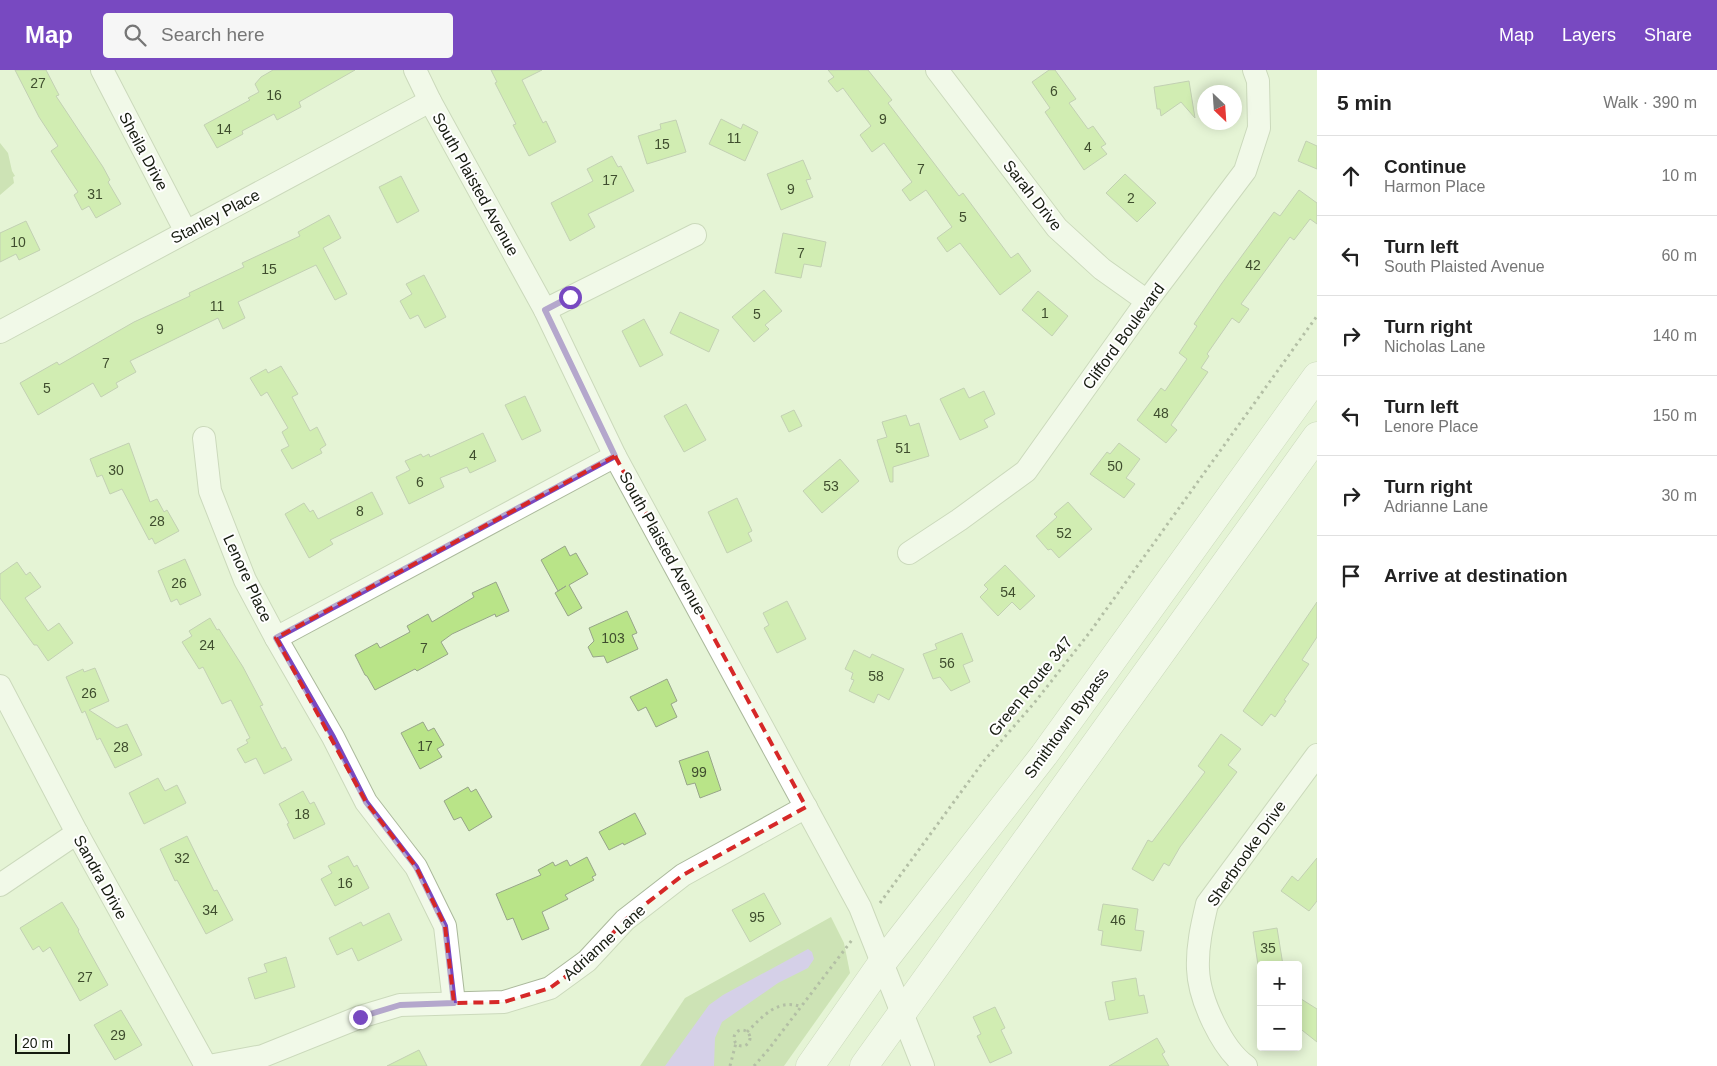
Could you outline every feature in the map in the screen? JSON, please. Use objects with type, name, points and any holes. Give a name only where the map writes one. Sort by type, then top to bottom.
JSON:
[{"type":"highway","name":"Smithtown Bypass","points":[[810,1066],[882,963],[1044,755],[1317,376]]},
{"type":"highway","points":[[864,1066],[1317,436]]},
{"type":"street","name":"Sheila Drive","points":[[102,70],[186,232]]},
{"type":"street","name":"South Plaisted Avenue","points":[[415,70],[430,101],[545,310],[615,456],[860,907],[923,1066]]},
{"type":"street","name":"Sarah Drive","points":[[937,70],[1057,228],[1102,269],[1147,301]]},
{"type":"street","name":"Clifford Boulevard","points":[[909,553],[959,520],[1026,471],[1147,301],[1245,172],[1259,128],[1258,81],[1254,70]]},
{"type":"street","name":"Stanley Place","points":[[0,332],[430,101]]},
{"type":"street","points":[[545,310],[696,235]]},
{"type":"street","name":"Lenore Place","points":[[204,438],[210,490],[245,580],[333,737],[366,802],[416,867],[445,926],[454,1003]]},
{"type":"street","points":[[276,638],[615,456]]},
{"type":"street","name":"Sandra Drive","points":[[0,686],[77,833],[207,1066]]},
{"type":"street","name":"Sherbrooke Drive","points":[[1246,1066],[1220,1037],[1205,1000],[1198,969],[1200,933],[1208,904],[1317,755]]},
{"type":"street","name":"Adrianne Lane","points":[[207,1066],[263,1056],[360,1017],[400,1005],[504,1002],[550,988],[586,961],[624,920],[683,875],[806,807]]},
{"type":"street","points":[[0,885],[77,833]]},
{"type":"path","name":"Green Route 347","points":[[754,1066],[802,1007],[983,762],[1035,702],[1090,632],[1317,316]]},
{"type":"path","points":[[747,1032],[766,1014],[781,1005],[792,1003],[802,1007]]},
{"type":"path","points":[[730,1066],[736,1043],[734,1038],[736,1033],[743,1030],[747,1032],[750,1038],[748,1043],[744,1046],[736,1043]]},
{"type":"highlighted area","points":[[615,456],[806,807],[683,875],[625,920],[587,961],[550,988],[504,1002],[454,1003],[445,926],[416,867],[366,802],[276,638]]},
{"type":"green space","points":[[0,143],[8,153],[15,176],[13,177],[14,183],[0,195]]},
{"type":"green space","points":[[831,917],[844,943],[850,973],[784,1066],[640,1066],[685,998]]},
{"type":"shaded area","points":[[808,949],[812,952],[814,959],[808,968],[778,983],[722,1022],[715,1038],[714,1066],[665,1066],[709,1005],[723,995]]},
{"type":"building","points":[[15,70],[46,70],[59,95],[56,96],[103,167],[110,180],[108,182],[121,204],[96,218],[89,206],[82,210],[74,195],[78,192],[51,151],[58,146],[39,117]]},
{"type":"building","points":[[273,70],[355,70],[299,102],[301,107],[277,120],[274,114],[242,131],[243,134],[217,148],[204,125],[250,100],[248,98],[259,92],[255,84],[261,77]]},
{"type":"building","points":[[491,70],[542,70],[522,80],[543,123],[546,121],[556,142],[529,156],[513,125],[516,124],[495,83],[497,82]]},
{"type":"building","points":[[828,70],[868,70],[892,100],[888,103],[959,196],[963,193],[1011,258],[1018,253],[1031,271],[1000,295],[960,243],[947,252],[937,238],[952,227],[926,190],[910,201],[902,190],[912,182],[884,143],[872,152],[860,135],[871,126],[843,88],[837,92],[828,81],[834,77]]},
{"type":"building","points":[[1049,70],[1055,70],[1076,99],[1069,103],[1088,129],[1093,126],[1106,144],[1101,147],[1107,154],[1084,170],[1045,112],[1050,108],[1032,82]]},
{"type":"building","points":[[1189,81],[1195,118],[1181,102],[1161,116],[1160,109],[1157,109],[1154,87]]},
{"type":"building","points":[[721,119],[741,129],[743,124],[758,132],[745,161],[709,144]]},
{"type":"building","points":[[676,120],[686,152],[647,164],[638,136],[661,129],[660,124]]},
{"type":"building","points":[[1306,141],[1317,146],[1317,169],[1298,161]]},
{"type":"building","points":[[612,156],[618,167],[621,166],[634,191],[588,214],[595,227],[570,241],[551,203],[593,181],[587,169]]},
{"type":"building","points":[[803,160],[811,179],[806,180],[813,197],[781,210],[767,174]]},
{"type":"building","points":[[1125,174],[1156,203],[1137,222],[1106,193]]},
{"type":"building","points":[[401,176],[419,211],[397,223],[379,187]]},
{"type":"building","points":[[1299,190],[1317,203],[1317,224],[1310,219],[1294,240],[1290,237],[1241,304],[1249,309],[1239,323],[1232,318],[1207,354],[1209,356],[1201,368],[1208,372],[1171,425],[1177,430],[1166,443],[1137,420],[1161,388],[1165,391],[1187,359],[1179,353],[1197,326],[1194,324],[1222,283],[1274,212],[1280,216]]},
{"type":"building","points":[[329,215],[341,238],[323,248],[347,294],[335,300],[316,265],[238,302],[245,318],[223,329],[218,318],[130,361],[136,372],[116,383],[118,387],[101,397],[93,383],[38,415],[20,383],[57,362],[59,365],[134,322],[190,296],[189,293],[244,267],[242,263],[300,236],[298,232]]},
{"type":"building","points":[[26,221],[40,250],[19,260],[16,254],[0,262],[0,233]]},
{"type":"building","points":[[783,233],[826,242],[821,267],[804,264],[801,278],[775,273]]},
{"type":"building","points":[[424,275],[446,317],[425,328],[418,315],[410,319],[400,301],[412,294],[406,284]]},
{"type":"building","points":[[764,290],[782,311],[765,325],[769,329],[754,342],[732,317]]},
{"type":"building","points":[[1038,291],[1068,316],[1052,336],[1022,310]]},
{"type":"building","points":[[680,312],[719,330],[709,352],[670,333]]},
{"type":"building","points":[[644,319],[663,355],[640,367],[622,331]]},
{"type":"building","points":[[281,366],[298,394],[292,397],[310,431],[317,427],[326,445],[320,449],[322,453],[292,469],[281,450],[289,446],[282,432],[288,428],[267,392],[261,396],[250,378],[266,369],[268,373]]},
{"type":"building","points":[[964,388],[969,398],[984,391],[995,414],[984,420],[988,427],[960,440],[940,399]]},
{"type":"building","points":[[525,396],[541,431],[522,440],[505,405]]},
{"type":"building","points":[[686,404],[706,440],[684,452],[664,416]]},
{"type":"building","points":[[794,410],[802,426],[789,432],[781,416]]},
{"type":"building","points":[[906,415],[910,426],[919,423],[929,456],[893,467],[893,482],[890,482],[877,440],[887,437],[882,422]]},
{"type":"building","points":[[483,433],[496,461],[470,473],[467,467],[440,478],[444,487],[409,504],[396,477],[410,470],[405,461],[421,454],[423,457],[429,454],[430,457]]},
{"type":"building","points":[[129,443],[150,502],[157,499],[164,512],[167,510],[179,531],[155,544],[152,538],[149,540],[122,489],[110,494],[102,475],[97,477],[90,459]]},
{"type":"building","points":[[1119,443],[1140,459],[1126,478],[1135,484],[1124,498],[1090,474],[1107,452],[1110,454]]},
{"type":"building","points":[[840,459],[859,481],[822,513],[803,491]]},
{"type":"building","points":[[372,492],[383,514],[330,540],[333,544],[309,558],[285,514],[304,503],[310,512],[313,510],[318,519]]},
{"type":"building","points":[[737,498],[752,531],[748,533],[752,541],[727,553],[708,512]]},
{"type":"building","points":[[1068,502],[1092,529],[1059,558],[1051,549],[1048,550],[1036,536],[1057,517],[1054,514]]},
{"type":"building","points":[[565,546],[570,556],[576,553],[588,574],[569,585],[582,608],[568,616],[555,593],[566,586],[558,591],[541,560]]},
{"type":"building","points":[[185,559],[201,595],[180,605],[177,599],[171,602],[158,571]]},
{"type":"building","points":[[17,562],[26,575],[30,572],[41,587],[25,598],[48,631],[59,623],[73,643],[48,661],[0,598],[0,574]]},
{"type":"building","points":[[1005,565],[1035,596],[1020,610],[1012,602],[998,616],[980,597],[988,589],[984,585]]},
{"type":"building","points":[[496,582],[509,611],[496,617],[495,614],[452,634],[441,642],[448,654],[417,671],[415,669],[375,690],[355,655],[377,643],[380,648],[410,632],[407,626],[428,614],[432,622],[474,597],[472,593]]},
{"type":"building","points":[[787,601],[806,639],[777,653],[764,628],[769,625],[763,613]]},
{"type":"building","points":[[1317,602],[1317,637],[1302,660],[1309,664],[1284,700],[1286,701],[1275,717],[1271,714],[1262,726],[1243,711]]},
{"type":"building","points":[[627,611],[637,633],[632,635],[638,649],[607,663],[604,656],[593,657],[588,647],[594,641],[589,628]]},
{"type":"building","points":[[210,618],[243,667],[263,705],[260,706],[282,749],[285,747],[292,760],[264,774],[256,758],[245,763],[237,749],[248,743],[246,740],[250,738],[231,700],[222,704],[203,667],[199,669],[182,642],[192,636],[189,631]]},
{"type":"building","points":[[962,633],[973,661],[963,665],[970,682],[951,691],[940,677],[933,679],[923,654],[937,649],[935,644]]},
{"type":"building","points":[[854,650],[870,658],[872,654],[904,669],[889,700],[878,694],[874,703],[849,691],[854,680],[851,679],[853,673],[845,669]]},
{"type":"building","points":[[95,668],[109,701],[89,710],[117,728],[127,724],[142,755],[115,768],[100,738],[97,740],[85,711],[82,713],[66,677],[83,669],[84,672]]},
{"type":"building","points":[[667,679],[677,701],[671,704],[677,717],[656,727],[646,707],[638,711],[630,697]]},
{"type":"building","points":[[423,722],[428,731],[434,728],[444,745],[437,749],[442,757],[420,769],[401,733]]},
{"type":"building","points":[[1221,734],[1241,749],[1228,765],[1237,772],[1180,847],[1169,866],[1164,863],[1153,881],[1132,869],[1148,840],[1152,842],[1205,772],[1198,766]]},
{"type":"building","points":[[708,751],[721,790],[700,798],[695,783],[687,785],[679,761]]},
{"type":"building","points":[[158,778],[165,791],[177,785],[186,803],[144,824],[129,793]]},
{"type":"building","points":[[468,787],[471,792],[476,789],[492,817],[469,831],[461,817],[454,820],[444,801]]},
{"type":"building","points":[[303,791],[310,804],[314,802],[325,824],[294,839],[287,824],[289,823],[279,804]]},
{"type":"building","points":[[635,813],[646,834],[609,850],[599,832]]},
{"type":"building","points":[[187,836],[214,891],[217,890],[233,920],[206,934],[177,880],[175,881],[160,849]]},
{"type":"building","points":[[348,856],[354,867],[357,865],[369,888],[335,906],[321,879],[332,873],[328,866]]},
{"type":"building","points":[[587,857],[596,875],[592,877],[594,880],[565,895],[568,899],[542,912],[549,929],[522,940],[513,918],[507,920],[496,894],[541,875],[538,870],[553,862],[555,866],[567,860],[570,866]]},
{"type":"building","points":[[1317,858],[1317,901],[1309,911],[1281,891],[1292,876],[1298,881]]},
{"type":"building","points":[[764,893],[781,924],[750,942],[732,910]]},
{"type":"building","points":[[62,902],[108,985],[80,1001],[50,947],[43,952],[39,946],[33,950],[20,928]]},
{"type":"building","points":[[1103,904],[1138,909],[1135,930],[1144,931],[1141,951],[1101,945],[1103,931],[1098,930]]},
{"type":"building","points":[[389,913],[402,940],[358,961],[352,948],[337,955],[329,938],[361,922],[363,926]]},
{"type":"building","points":[[1277,928],[1282,961],[1257,961],[1253,932]]},
{"type":"building","points":[[286,957],[295,987],[255,999],[248,978],[267,972],[264,964]]},
{"type":"building","points":[[1136,978],[1139,996],[1144,995],[1148,1013],[1109,1020],[1105,1002],[1115,1000],[1112,982]]},
{"type":"building","points":[[1302,1000],[1317,1009],[1317,1042],[1302,1030]]},
{"type":"building","points":[[995,1007],[1005,1028],[1001,1030],[1012,1053],[990,1063],[977,1036],[981,1034],[973,1017]]},
{"type":"building","points":[[121,1010],[142,1045],[115,1060],[94,1025]]},
{"type":"building","points":[[1157,1038],[1165,1052],[1162,1054],[1169,1066],[1109,1066]]},
{"type":"building","points":[[419,1050],[427,1066],[387,1066]]},
{"type":"route","points":[[360,1017],[400,1005],[454,1003],[445,926],[416,867],[366,802],[333,737],[276,638],[615,456],[545,310],[570,297]]}]
